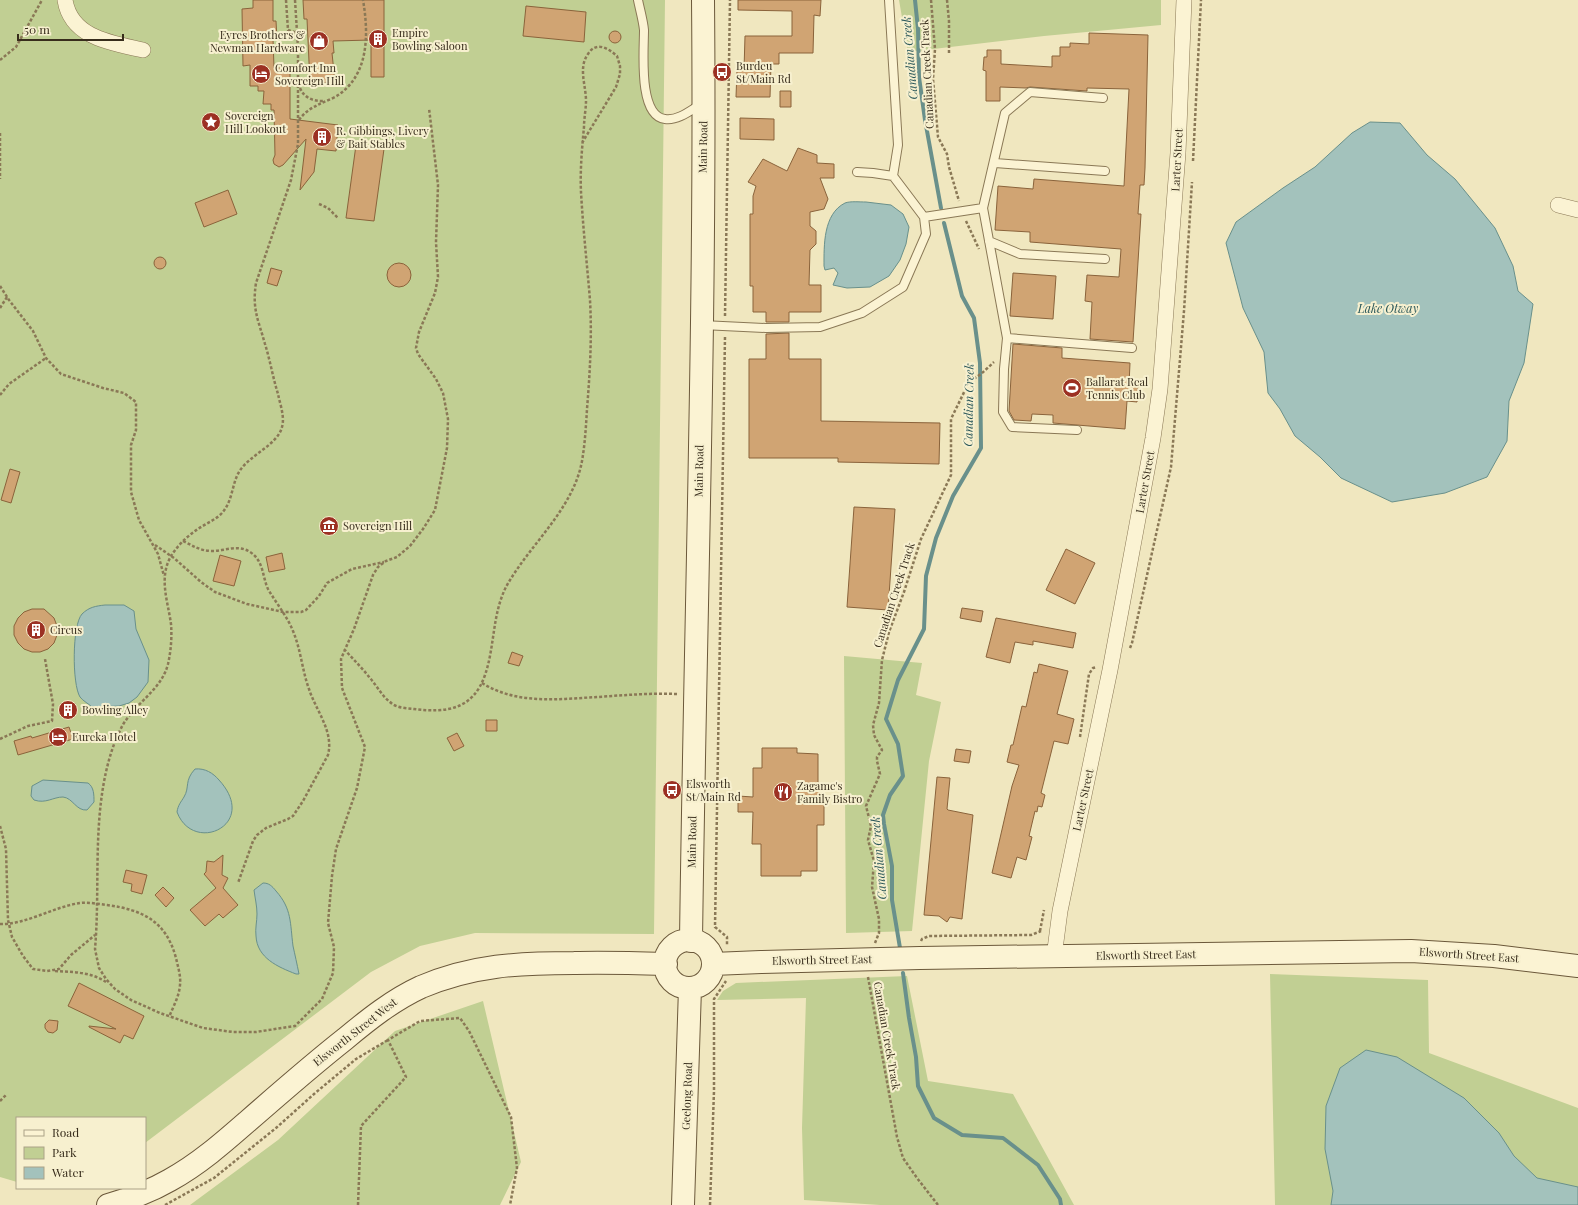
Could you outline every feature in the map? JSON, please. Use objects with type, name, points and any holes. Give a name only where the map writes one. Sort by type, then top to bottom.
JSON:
[{"type":"street","points":[[65,0],[70,15],[81,29],[102,40],[143,50]]},
{"type":"street","name":"Main Road","points":[[691,941],[704,102],[703,0]]},
{"type":"street","name":"Larter Street","points":[[1054,957],[1057,931],[1110,670],[1153,438],[1160,389],[1178,153],[1184,0]]},
{"type":"street","points":[[1558,205],[1578,210]]},
{"type":"street","points":[[691,941],[698,942],[706,948],[720,964],[708,979],[700,985],[690,988],[681,986],[673,981],[667,973],[666,964],[668,954],[673,947],[681,942],[691,941]]},
{"type":"street","name":"Elsworth Street East","points":[[720,964],[920,958],[1411,951],[1508,957],[1578,966]]},
{"type":"street","name":"Elsworth Street West","points":[[108,1205],[150,1190],[170,1180],[192,1166],[225,1141],[322,1057],[378,1012],[421,987],[466,971],[497,965],[571,963],[666,964]]},
{"type":"street","name":"Geelong Road","points":[[683,1205],[690,988]]},
{"type":"lane","points":[[638,0],[644,29],[646,92],[648,104],[653,112],[661,118],[672,119],[704,102]]},
{"type":"lane","points":[[889,0],[898,145],[893,176]]},
{"type":"lane","points":[[1077,430],[1012,427],[1003,412],[1004,369],[1007,338],[983,208],[1005,113],[1030,92],[1103,98]]},
{"type":"lane","points":[[994,163],[1105,171]]},
{"type":"lane","points":[[701,325],[766,328],[820,327],[862,313],[903,287],[926,234],[924,217],[893,176],[857,172]]},
{"type":"lane","points":[[924,217],[983,208]]},
{"type":"lane","points":[[989,241],[1020,254],[1105,259]]},
{"type":"lane","points":[[1007,338],[1132,348]]},
{"type":"path","points":[[0,60],[16,47],[42,0]]},
{"type":"path","points":[[286,0],[288,30],[298,33]]},
{"type":"path","points":[[164,580],[166,570],[172,556],[193,532],[221,514],[229,501],[240,470],[252,458],[276,439],[282,427],[282,412],[265,343],[256,316],[254,292],[260,268],[284,203],[295,167],[298,144],[299,82],[298,33],[295,0]]},
{"type":"path","points":[[299,120],[308,110],[329,100],[348,88],[361,69],[365,47],[363,0]]},
{"type":"path","points":[[710,1205],[714,1090],[714,1000],[726,982],[720,964],[727,937],[715,927],[730,0]]},
{"type":"path","name":"Canadian Creek Track","points":[[931,0],[936,49],[933,79],[938,137],[947,154],[949,167],[962,212],[979,251]]},
{"type":"path","points":[[947,0],[949,53]]},
{"type":"path","points":[[344,649],[389,702],[399,707],[438,712],[453,709],[467,701],[482,683],[489,662],[496,613],[504,591],[521,563],[560,511],[576,481],[582,462],[591,349],[590,299],[581,192],[582,144],[586,100],[584,67],[588,52],[598,46],[603,46],[617,56],[620,66],[618,81],[616,87],[582,144]]},
{"type":"path","points":[[299,82],[300,89],[307,97],[319,101],[329,100]]},
{"type":"path","points":[[152,543],[172,556],[201,582],[215,592],[247,604],[283,612],[301,612],[306,610],[319,596],[327,583],[346,572],[359,567],[397,557],[410,546],[423,530],[435,510],[447,448],[448,419],[443,393],[436,379],[418,354],[416,348],[419,332],[435,293],[438,276],[436,242],[438,184],[428,108]]},
{"type":"path","points":[[0,132],[0,179]]},
{"type":"path","points":[[319,204],[328,208],[338,218]]},
{"type":"path","points":[[0,286],[33,331],[46,358],[61,374],[103,388],[124,393],[136,402],[136,430],[131,445],[131,492],[139,520],[161,563],[171,625],[172,646],[168,665],[162,679],[123,725],[115,741],[107,768],[99,826],[95,949],[96,961],[101,973],[111,986]]},
{"type":"path","points":[[0,308],[7,297]]},
{"type":"path","points":[[0,395],[9,384],[46,358]]},
{"type":"path","name":"Canadian Creek Track","points":[[938,1205],[916,1178],[903,1158],[897,1137],[868,977],[870,959],[879,933],[880,924],[872,887],[874,860],[868,840],[871,826],[866,806],[880,774],[876,761],[882,750],[874,735],[872,725],[879,704],[882,660],[889,632],[921,539],[952,475],[951,419],[969,382],[981,374],[996,360]]},
{"type":"path","points":[[184,541],[195,548],[206,551],[242,548],[255,556],[261,566],[268,589],[293,630],[309,689],[327,730],[330,748],[325,762],[303,801],[295,812],[288,819],[266,828],[257,835],[253,841],[238,883]]},
{"type":"path","points":[[0,826],[6,850],[9,924],[15,942],[31,967],[36,970],[77,972],[102,979],[132,1000],[169,1017],[203,1028],[233,1032],[256,1032],[294,1026],[322,999],[333,973],[334,947],[328,923],[332,876],[336,849],[357,788],[365,747],[342,688],[341,659],[344,649],[354,629],[370,580],[378,567],[386,561]]},
{"type":"path","points":[[0,739],[28,726],[52,721],[53,704],[45,659]]},
{"type":"path","points":[[482,683],[505,694],[532,699],[574,698],[642,693],[694,694]]},
{"type":"path","points":[[0,924],[9,924],[68,905],[84,903],[119,907],[142,914],[157,924],[168,936],[175,954],[181,981],[179,993],[169,1017]]},
{"type":"path","points":[[920,958],[921,941],[927,937],[1031,935],[1040,931],[1057,931]]},
{"type":"path","points":[[51,971],[61,968],[71,955],[95,935]]},
{"type":"path","points":[[165,1205],[214,1178],[276,1128],[356,1059],[420,1021],[460,1018],[469,1031],[511,1117],[517,1168],[510,1205]]},
{"type":"path","points":[[358,1205],[361,1126],[406,1078],[388,1040]]},
{"type":"path","points":[[0,1101],[6,1095]]},
{"type":"green space","name":"Sovereign Hill","points":[[0,0],[665,0],[654,934],[475,933],[420,946],[371,972],[146,1142],[146,1117],[16,1117],[16,1182],[0,1177]]},
{"type":"green space","points":[[899,0],[1161,0],[1161,25],[1044,36],[908,52]]},
{"type":"green space","points":[[844,656],[922,663],[916,695],[941,702],[929,761],[912,931],[846,933]]},
{"type":"green space","points":[[1270,974],[1428,980],[1429,1053],[1578,1108],[1578,1205],[1275,1205]]},
{"type":"green space","points":[[907,976],[928,1081],[1013,1094],[1074,1205],[880,1205],[804,1200],[802,1128],[806,998],[717,1000],[723,991],[736,983]]},
{"type":"green space","points":[[483,1001],[521,1162],[500,1205],[190,1205],[278,1140],[395,1031]]},
{"type":"water","name":"Lake Otway","points":[[1370,122],[1400,123],[1427,155],[1455,179],[1495,228],[1513,266],[1518,291],[1533,304],[1524,363],[1509,401],[1507,441],[1487,477],[1445,493],[1392,502],[1341,478],[1320,457],[1295,436],[1280,409],[1268,393],[1264,352],[1243,308],[1226,243],[1236,222],[1315,167],[1352,133]]},
{"type":"water","points":[[866,202],[891,205],[903,214],[909,227],[906,244],[900,260],[889,276],[870,287],[847,288],[833,285],[838,273],[834,268],[825,270],[824,266],[826,231],[829,222],[832,215],[845,203]]},
{"type":"water","points":[[105,605],[124,605],[134,611],[136,629],[149,660],[148,682],[137,697],[129,703],[119,706],[92,707],[80,697],[77,690],[74,668],[76,630],[82,614],[93,607]]},
{"type":"water","points":[[195,769],[205,770],[214,775],[230,796],[232,810],[228,821],[219,829],[208,833],[196,831],[185,825],[177,812],[186,793],[189,777]]},
{"type":"water","points":[[43,780],[88,783],[93,789],[94,802],[87,810],[83,810],[63,797],[46,801],[34,800],[31,796],[32,786]]},
{"type":"water","points":[[263,883],[269,884],[273,888],[288,910],[299,974],[282,968],[270,961],[264,956],[257,944],[257,911],[254,890]]},
{"type":"water","points":[[1366,1050],[1397,1057],[1464,1098],[1499,1133],[1514,1156],[1537,1178],[1578,1187],[1578,1205],[1331,1205],[1333,1191],[1325,1149],[1326,1106],[1340,1068]]},
{"type":"building","points":[[253,0],[273,0],[273,21],[276,21],[277,39],[273,39],[274,68],[290,68],[290,119],[338,125],[336,151],[317,149],[314,172],[300,190],[306,139],[283,165],[279,167],[274,164],[274,110],[271,110],[271,104],[263,104],[264,91],[258,91],[258,86],[250,86],[250,65],[243,66],[242,9],[253,8]]},
{"type":"building","points":[[303,0],[384,0],[384,77],[371,77],[371,40],[333,41],[334,53],[332,53],[335,82],[310,83],[307,19],[304,19]]},
{"type":"building","points":[[738,0],[821,0],[820,16],[814,15],[813,53],[779,53],[779,64],[771,64],[770,97],[736,97],[737,70],[744,70],[745,36],[792,36],[792,11],[738,10]]},
{"type":"building","points":[[526,6],[586,12],[584,42],[523,36]]},
{"type":"building","points":[[613,31],[617,31],[621,37],[617,43],[613,43],[609,39],[609,35]]},
{"type":"building","points":[[1089,33],[1148,35],[1145,168],[1144,185],[1140,185],[1138,214],[1141,214],[1133,342],[1090,339],[1092,302],[1085,301],[1087,275],[1119,277],[1121,249],[1030,242],[1030,232],[995,230],[998,186],[1033,189],[1034,179],[1124,186],[1129,89],[1087,88],[1087,91],[1030,87],[1000,87],[1000,101],[986,101],[986,71],[983,70],[984,57],[987,57],[987,50],[1001,50],[1001,64],[1052,67],[1052,56],[1060,56],[1060,47],[1070,47],[1070,43],[1089,44]]},
{"type":"building","points":[[780,91],[791,91],[791,107],[780,107]]},
{"type":"building","points":[[740,118],[774,119],[774,140],[740,139]]},
{"type":"building","points":[[356,145],[384,149],[374,221],[346,218]]},
{"type":"building","points":[[798,148],[817,155],[817,163],[834,164],[834,178],[820,178],[828,199],[824,209],[810,212],[810,226],[816,231],[816,244],[810,250],[809,285],[821,285],[821,312],[789,312],[789,322],[766,322],[766,312],[753,312],[753,286],[750,286],[750,214],[753,214],[753,196],[756,186],[748,182],[763,159],[787,171]]},
{"type":"building","points":[[228,190],[237,214],[204,227],[195,203]]},
{"type":"building","points":[[158,257],[162,257],[166,263],[162,269],[158,269],[154,265],[154,261]]},
{"type":"building","points":[[399,263],[408,266],[411,275],[408,284],[399,287],[390,284],[387,275],[390,266]]},
{"type":"building","points":[[271,268],[282,271],[277,286],[267,283]]},
{"type":"building","points":[[1013,273],[1056,276],[1053,319],[1010,316]]},
{"type":"building","points":[[789,333],[789,359],[821,359],[821,421],[940,423],[939,464],[838,462],[838,458],[749,458],[749,359],[766,359],[766,334]]},
{"type":"building","points":[[1013,344],[1062,348],[1062,358],[1130,363],[1129,385],[1138,386],[1137,402],[1127,401],[1125,429],[1053,423],[1053,415],[1032,414],[1031,421],[1014,420],[1009,411]]},
{"type":"building","points":[[10,469],[20,472],[11,503],[1,500]]},
{"type":"building","points":[[854,507],[895,509],[888,610],[847,607]]},
{"type":"building","points":[[1066,549],[1095,563],[1075,604],[1046,590]]},
{"type":"building","points":[[282,553],[285,569],[269,572],[266,557]]},
{"type":"building","points":[[220,555],[241,561],[234,586],[213,581]]},
{"type":"building","points":[[962,608],[983,611],[981,622],[960,618]]},
{"type":"building","name":"Circus","points":[[32,609],[44,609],[54,618],[57,626],[57,635],[54,643],[48,649],[40,652],[32,652],[24,649],[18,643],[14,635],[14,626],[18,618],[24,612]]},
{"type":"building","points":[[996,618],[1076,633],[1073,648],[1033,641],[1033,645],[1015,642],[1010,663],[986,657]]},
{"type":"building","points":[[512,652],[523,656],[519,666],[508,663]]},
{"type":"building","points":[[1039,664],[1068,671],[1057,714],[1074,719],[1068,744],[1054,741],[1041,793],[1045,795],[1042,807],[1038,806],[1037,812],[1035,811],[1029,836],[1032,837],[1026,860],[1017,857],[1011,878],[992,873],[1012,786],[1019,765],[1007,762],[1011,745],[1013,745],[1022,706],[1026,707],[1034,672],[1037,673]]},
{"type":"building","points":[[486,720],[497,720],[497,731],[486,731]]},
{"type":"building","points":[[69,727],[73,739],[18,755],[14,741],[31,736],[32,738]]},
{"type":"building","points":[[457,733],[464,746],[454,751],[447,738]]},
{"type":"building","points":[[762,748],[797,748],[797,753],[818,754],[818,787],[824,787],[824,825],[817,825],[817,871],[801,871],[801,876],[761,876],[761,844],[752,844],[753,812],[738,812],[738,796],[753,797],[753,768],[762,768]]},
{"type":"building","points":[[956,749],[971,751],[969,763],[954,761]]},
{"type":"building","points":[[937,777],[950,778],[947,809],[973,815],[962,919],[950,917],[947,922],[939,916],[924,915]]},
{"type":"building","points":[[223,855],[222,875],[228,878],[223,888],[238,905],[223,918],[219,914],[205,926],[190,910],[216,888],[204,874],[206,872],[207,861],[214,862]]},
{"type":"building","points":[[126,870],[147,875],[142,894],[131,891],[132,884],[123,882]]},
{"type":"building","points":[[163,887],[174,898],[166,907],[155,895]]},
{"type":"building","points":[[79,983],[144,1016],[133,1039],[124,1035],[120,1043],[89,1026],[116,1029],[68,1006]]},
{"type":"building","points":[[49,1020],[58,1021],[57,1030],[53,1033],[48,1032],[45,1028],[45,1024]]},
{"type":"waterway","name":"Canadian Creek","points":[[915,0],[918,29],[919,77],[925,120],[941,208]]},
{"type":"waterway","name":"Canadian Creek","points":[[900,948],[892,900],[892,866],[883,815],[890,795],[903,776],[898,744],[886,719],[898,680],[924,629],[926,576],[936,538],[953,496],[981,448],[980,363],[974,318],[962,296],[944,223]]},
{"type":"waterway","name":"Canadian Creek","points":[[903,973],[916,1057],[918,1086],[934,1118],[962,1135],[1003,1138],[1038,1165],[1060,1199],[1061,1205]]},
{"type":"place","name":"Empire Bowling Saloon","points":[[378,39]]},
{"type":"place","name":"Eyres Brothers & Newman Hardware","points":[[319,41]]},
{"type":"place","name":"Burdeu St/Main Rd","points":[[722,72]]},
{"type":"place","name":"Comfort Inn Sovereign Hill","points":[[261,74]]},
{"type":"place","name":"Sovereign Hill Lookout","points":[[211,122]]},
{"type":"place","name":"R. Gibbings, Livery & Bait Stables","points":[[322,137]]},
{"type":"place","name":"Ballarat Real Tennis Club","points":[[1072,388]]},
{"type":"place","name":"Sovereign Hill","points":[[329,526]]},
{"type":"place","name":"Circus","points":[[36,630]]},
{"type":"place","name":"Bowling Alley","points":[[68,710]]},
{"type":"place","name":"Eureka Hotel","points":[[58,737]]},
{"type":"place","name":"Elsworth St/Main Rd","points":[[672,790]]},
{"type":"place","name":"Zagame's Family Bistro","points":[[783,792]]}]
